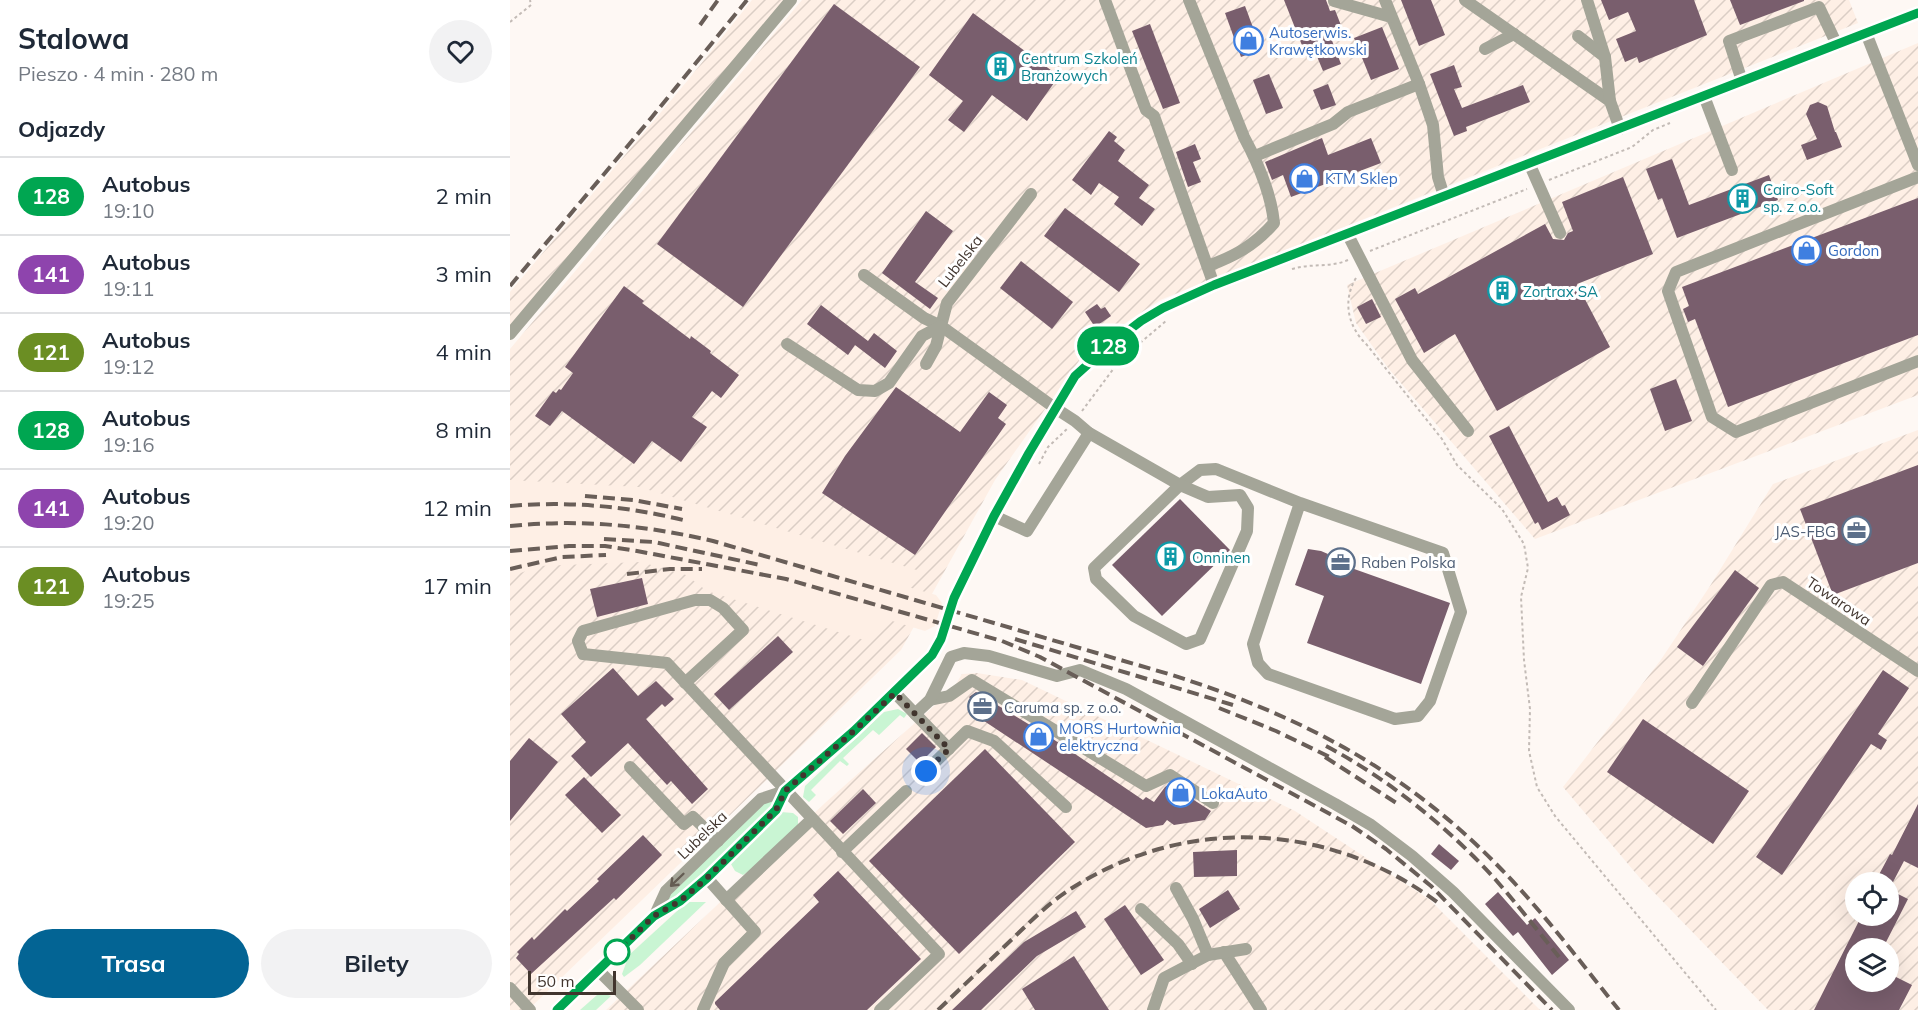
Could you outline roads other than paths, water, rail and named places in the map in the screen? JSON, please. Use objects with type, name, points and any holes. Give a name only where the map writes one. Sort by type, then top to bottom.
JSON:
[{"type":"street","points":[[510,334],[791,0]]},
{"type":"street","points":[[1105,0],[1146,110],[1154,116],[1214,285]]},
{"type":"street","points":[[1189,0],[1244,137],[1255,156],[1272,207],[1274,223],[1260,239],[1232,257],[1208,267]]},
{"type":"street","points":[[1385,0],[1433,124],[1438,177],[1444,196]]},
{"type":"street","points":[[1465,0],[1610,100]]},
{"type":"street","points":[[1587,0],[1605,57],[1610,100],[1620,129]]},
{"type":"street","points":[[1334,1],[1391,16]]},
{"type":"street","points":[[1742,81],[1728,40],[1820,7],[1837,45]]},
{"type":"street","name":"Lubelska","points":[[654,916],[666,891],[761,799],[785,791],[854,731],[932,655],[941,639],[954,598],[994,516],[1055,408],[1075,376],[1123,333],[1163,308],[1214,285],[1918,13]]},
{"type":"street","points":[[1866,33],[1918,165]]},
{"type":"street","points":[[1485,49],[1514,34]]},
{"type":"street","points":[[1578,36],[1605,57]]},
{"type":"street","points":[[1255,156],[1333,124],[1348,112],[1419,84]]},
{"type":"street","points":[[1704,96],[1732,170]]},
{"type":"street","points":[[1529,164],[1560,233]]},
{"type":"street","points":[[1918,177],[1676,272],[1668,291],[1712,417],[1736,432],[1918,361]]},
{"type":"street","name":"Lubelska","points":[[926,364],[936,346],[947,303],[1031,194]]},
{"type":"street","points":[[1347,233],[1412,360],[1468,431]]},
{"type":"street","points":[[864,275],[924,318],[941,326],[1089,433],[1180,485],[1208,497],[1240,495],[1248,508],[1247,531],[1200,639],[1185,645],[1134,616],[1096,579],[1094,568],[1168,495],[1180,485],[1200,470],[1216,468],[1300,503],[1443,553],[1461,612],[1430,701],[1418,717],[1395,719],[1268,674],[1258,663],[1253,644],[1300,503]]},
{"type":"street","points":[[787,344],[858,390],[875,391],[889,383],[922,336],[941,326]]},
{"type":"street","points":[[994,516],[1027,531],[1089,433]]},
{"type":"street","name":"Towarowa","points":[[1692,703],[1771,585],[1783,582],[1918,671]]},
{"type":"street","points":[[686,683],[743,630],[723,608],[710,600],[695,600],[583,631],[578,641],[583,654],[667,663],[939,954],[880,1010]]},
{"type":"street","points":[[915,714],[930,700],[951,657],[964,653],[990,656],[1057,676],[1080,670],[1126,689],[1371,825],[1412,856],[1453,892],[1569,1010]]},
{"type":"street","points":[[930,700],[949,696],[972,680],[1146,786],[1170,775],[1213,803]]},
{"type":"street","points":[[895,693],[949,749]]},
{"type":"street","points":[[926,771],[967,731],[994,741],[1066,807]]},
{"type":"street","points":[[630,767],[684,824],[693,817],[718,841]]},
{"type":"street","points":[[842,852],[906,790]]},
{"type":"street","name":"Lubelska","points":[[557,1010],[654,916],[680,901],[707,878],[776,810],[785,791]]},
{"type":"street","points":[[726,900],[812,819]]},
{"type":"street","points":[[703,1010],[724,963],[755,932],[707,878]]},
{"type":"street","points":[[1176,888],[1193,919],[1208,955]]},
{"type":"street","points":[[1141,909],[1178,944],[1192,964]]},
{"type":"street","points":[[1153,1010],[1164,978],[1208,955],[1246,949]]},
{"type":"street","points":[[1224,952],[1261,1010]]},
{"type":"street","points":[[598,970],[638,1010]]},
{"type":"street","points":[[510,988],[530,1010]]},
{"type":"railway","points":[[700,25],[718,0]]},
{"type":"railway","points":[[510,286],[747,0]]},
{"type":"railway","points":[[585,496],[633,500],[682,509]]},
{"type":"railway","points":[[510,506],[553,504],[597,506],[640,511],[683,520]]},
{"type":"railway","points":[[510,526],[587,523],[637,527],[713,541],[1172,675],[1265,709],[1350,751],[1390,776],[1466,835],[1533,903],[1619,1010]]},
{"type":"railway","points":[[604,539],[654,542],[760,565]]},
{"type":"railway","points":[[510,551],[569,546],[605,546],[786,579],[1002,641],[1040,657],[1352,826],[1386,849],[1431,886],[1552,1010]]},
{"type":"railway","points":[[510,569],[562,557],[606,555]]},
{"type":"railway","points":[[627,574],[670,569],[702,569]]},
{"type":"railway","points":[[1015,639],[1233,705]]},
{"type":"railway","points":[[1219,708],[1276,731],[1334,759]]},
{"type":"railway","points":[[1326,746],[1372,773],[1416,805],[1458,841],[1495,879],[1559,957]]},
{"type":"railway","points":[[1325,757],[1398,804]]},
{"type":"railway","points":[[938,1010],[1037,916],[1069,890],[1113,866],[1160,849],[1207,839],[1255,838],[1303,843],[1350,855],[1395,875],[1437,902]]},
{"type":"place","name":"Autoserwis. Krawętkowski","points":[[1248,41]]},
{"type":"place","name":"Centrum Szkoleń Branżowych","points":[[1000,67]]},
{"type":"place","name":"KTM Sklep","points":[[1304,178]]},
{"type":"place","name":"Cairo-Soft sp. z o.o.","points":[[1742,198]]},
{"type":"place","name":"Gordon","points":[[1807,250]]},
{"type":"place","name":"Zortrax SA","points":[[1502,291]]},
{"type":"place","name":"JAS-FBG","points":[[1857,531]]},
{"type":"place","name":"Onninen","points":[[1171,557]]},
{"type":"place","name":"Raben Polska","points":[[1340,562]]},
{"type":"place","name":"Caruma sp. z o.o.","points":[[983,707]]},
{"type":"place","name":"MORS Hurtownia elektryczna","points":[[1038,737]]},
{"type":"place","name":"LokaAuto","points":[[1180,793]]}]
